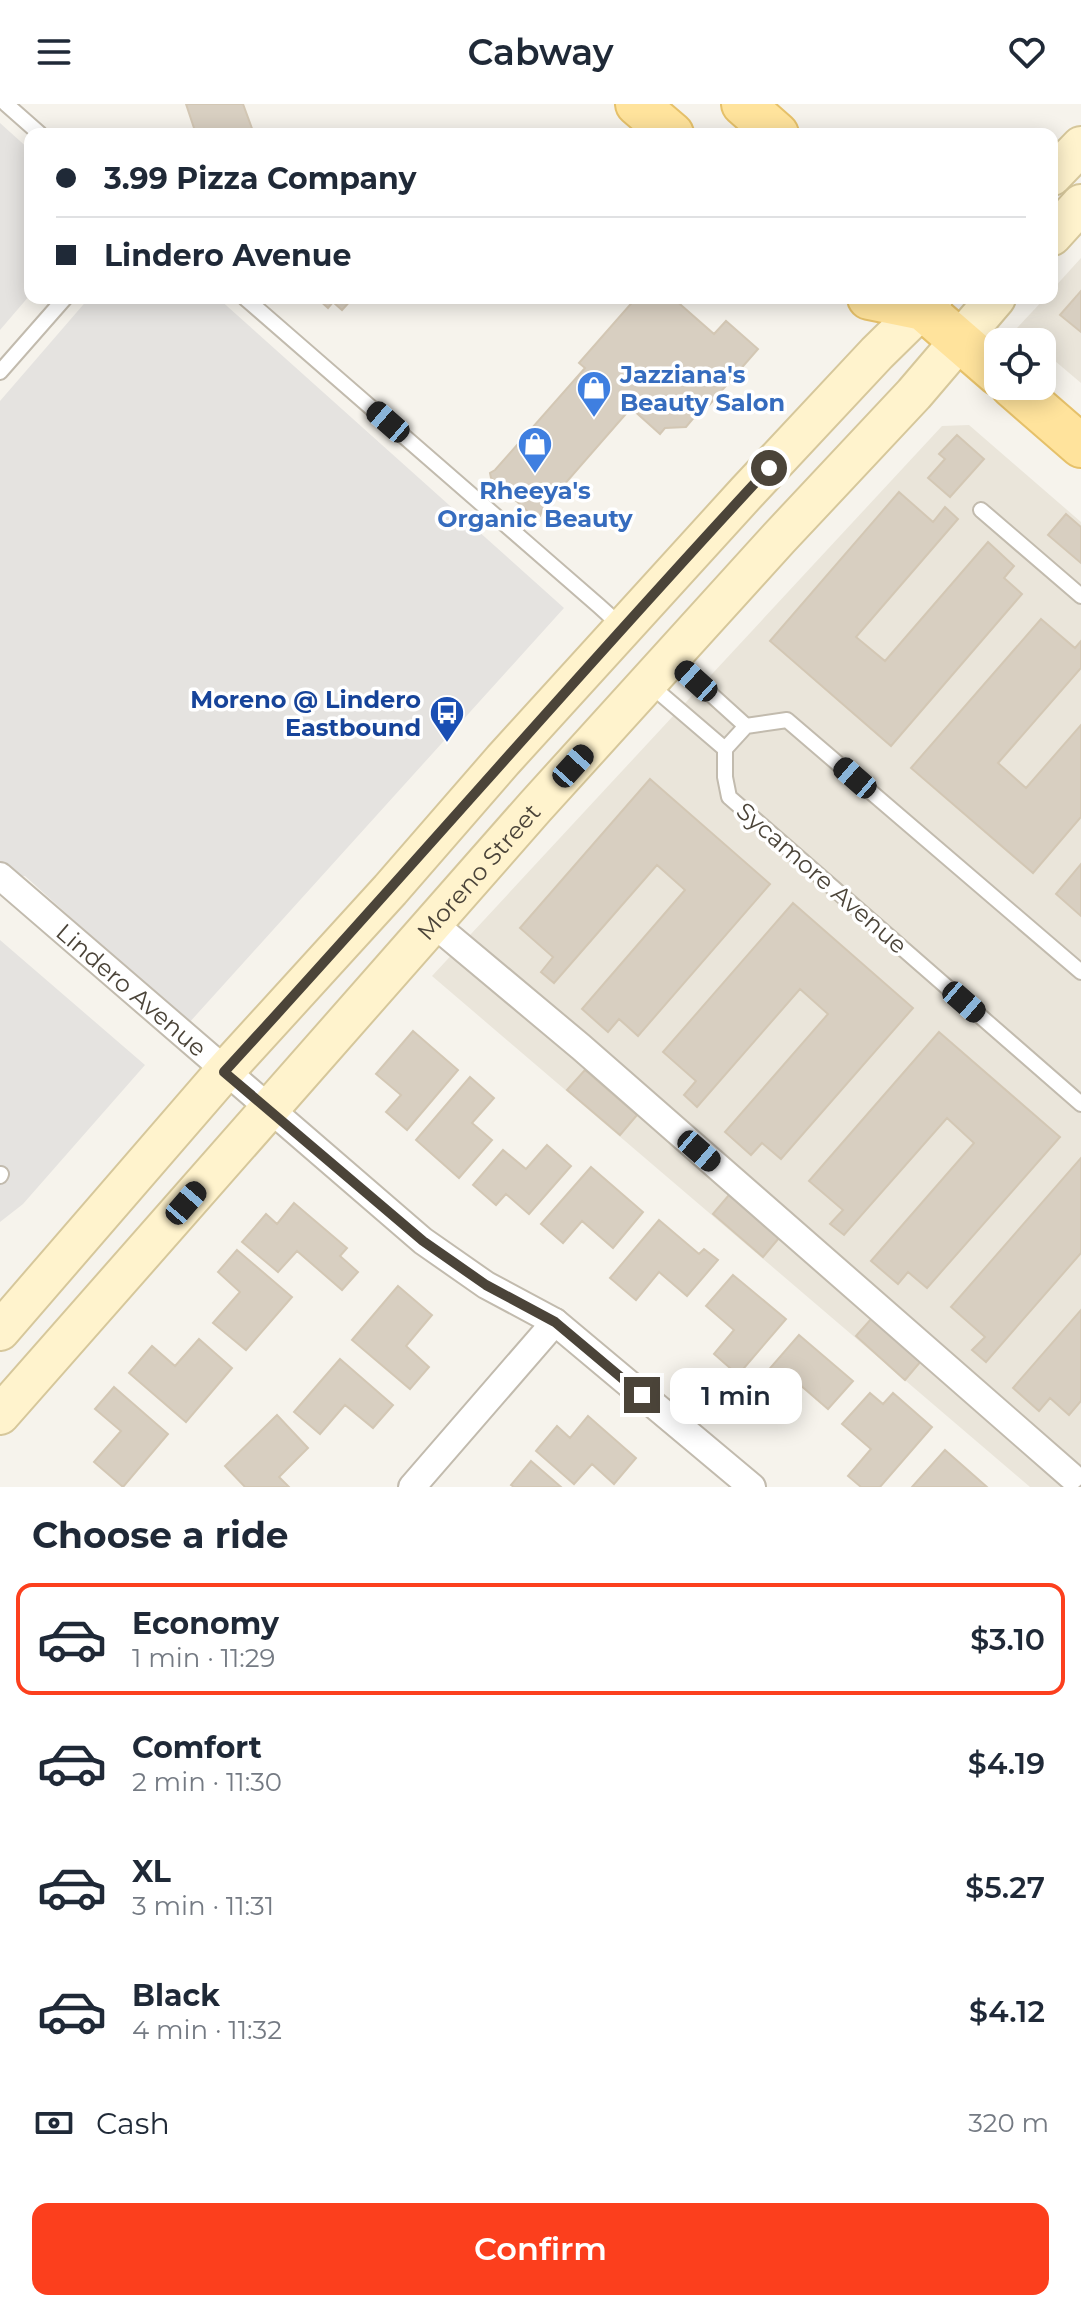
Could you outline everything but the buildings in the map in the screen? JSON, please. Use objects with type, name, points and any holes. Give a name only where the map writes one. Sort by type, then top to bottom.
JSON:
[{"type":"main road","points":[[637,104],[665,128]]},
{"type":"main road","points":[[743,104],[770,128]]},
{"type":"main road","points":[[928,304],[959,340],[984,362]]},
{"type":"main road","points":[[1028,400],[1081,446]]},
{"type":"street","points":[[1058,170],[1081,146]]},
{"type":"street","points":[[1058,229],[1081,204]]},
{"type":"street","points":[[0,1331],[224,1072],[390,890],[503,760],[924,304]]},
{"type":"street","name":"Moreno Street","points":[[0,1415],[659,670],[914,394],[991,304]]},
{"type":"street","name":"Lindero Avenue","points":[[0,876],[423,1241],[486,1285],[555,1322],[752,1487]]},
{"type":"street","points":[[434,924],[593,1057],[1073,1478]]},
{"type":"street","points":[[412,1487],[555,1322]]},
{"type":"lane","points":[[6,104],[33,128]]},
{"type":"lane","points":[[0,372],[60,304]]},
{"type":"lane","points":[[252,304],[624,629]]},
{"type":"lane","points":[[981,510],[1081,596]]},
{"type":"lane","points":[[659,670],[746,726]]},
{"type":"lane","points":[[659,670],[725,749],[746,726],[787,720],[1081,972]]},
{"type":"lane","name":"Sycamore Avenue","points":[[725,749],[729,797],[1081,1104]]},
{"type":"shaded area","points":[[0,123],[24,145],[24,302],[0,330]]},
{"type":"shaded area","points":[[1081,258],[1081,383],[1056,362],[1056,328],[1017,328],[1039,304],[1058,304],[1058,283]]},
{"type":"shaded area","points":[[84,304],[225,304],[564,608],[188,1024],[25,876],[4,878],[0,874],[0,401]]},
{"type":"shaded area","points":[[969,425],[1081,522],[1081,1487],[1030,1487],[432,976],[942,426]]},
{"type":"shaded area","points":[[0,940],[145,1065],[23,1204],[0,1222]]},
{"type":"place","name":"Jazziana's Beauty Salon","points":[[594,419]]},
{"type":"place","name":"Rheeya's Organic Beauty","points":[[535,475]]},
{"type":"place","name":"Moreno @ Lindero Eastbound","points":[[447,744]]},
{"type":"route","points":[[642,1395],[555,1322],[486,1285],[423,1241],[224,1072],[769,468]]}]
